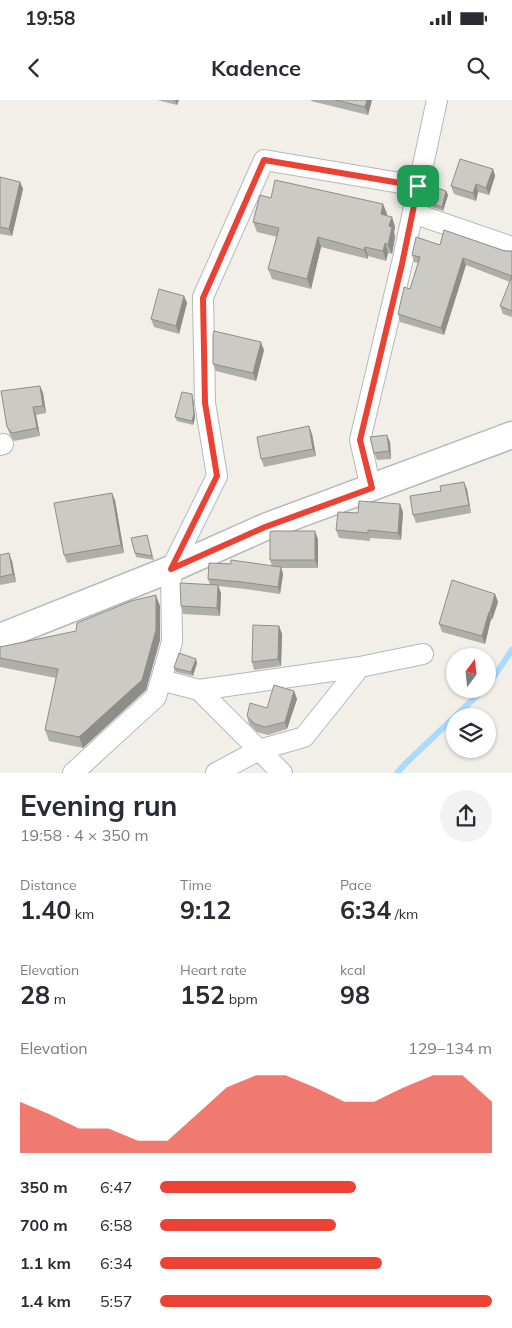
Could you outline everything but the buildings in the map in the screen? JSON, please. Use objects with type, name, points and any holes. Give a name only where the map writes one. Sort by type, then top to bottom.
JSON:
[{"type":"street","points":[[372,488],[360,440],[402,264],[437,100]]},
{"type":"street","points":[[73,773],[156,697],[172,642],[171,569],[217,476],[205,403],[203,298],[264,160],[418,186]]},
{"type":"street","points":[[413,212],[512,246]]},
{"type":"street","points":[[0,636],[171,569],[265,527],[512,434]]},
{"type":"street","points":[[161,680],[199,690],[360,667],[423,654]]},
{"type":"street","points":[[216,773],[259,750],[304,737],[360,667]]},
{"type":"street","points":[[199,690],[282,773]]},
{"type":"waterway","points":[[496,673],[512,650]]},
{"type":"waterway","points":[[397,773],[475,698]]},
{"type":"route","points":[[264,160],[418,186],[402,264],[360,440],[372,488],[265,527],[171,569],[217,476],[205,403],[203,298],[264,160]]}]
